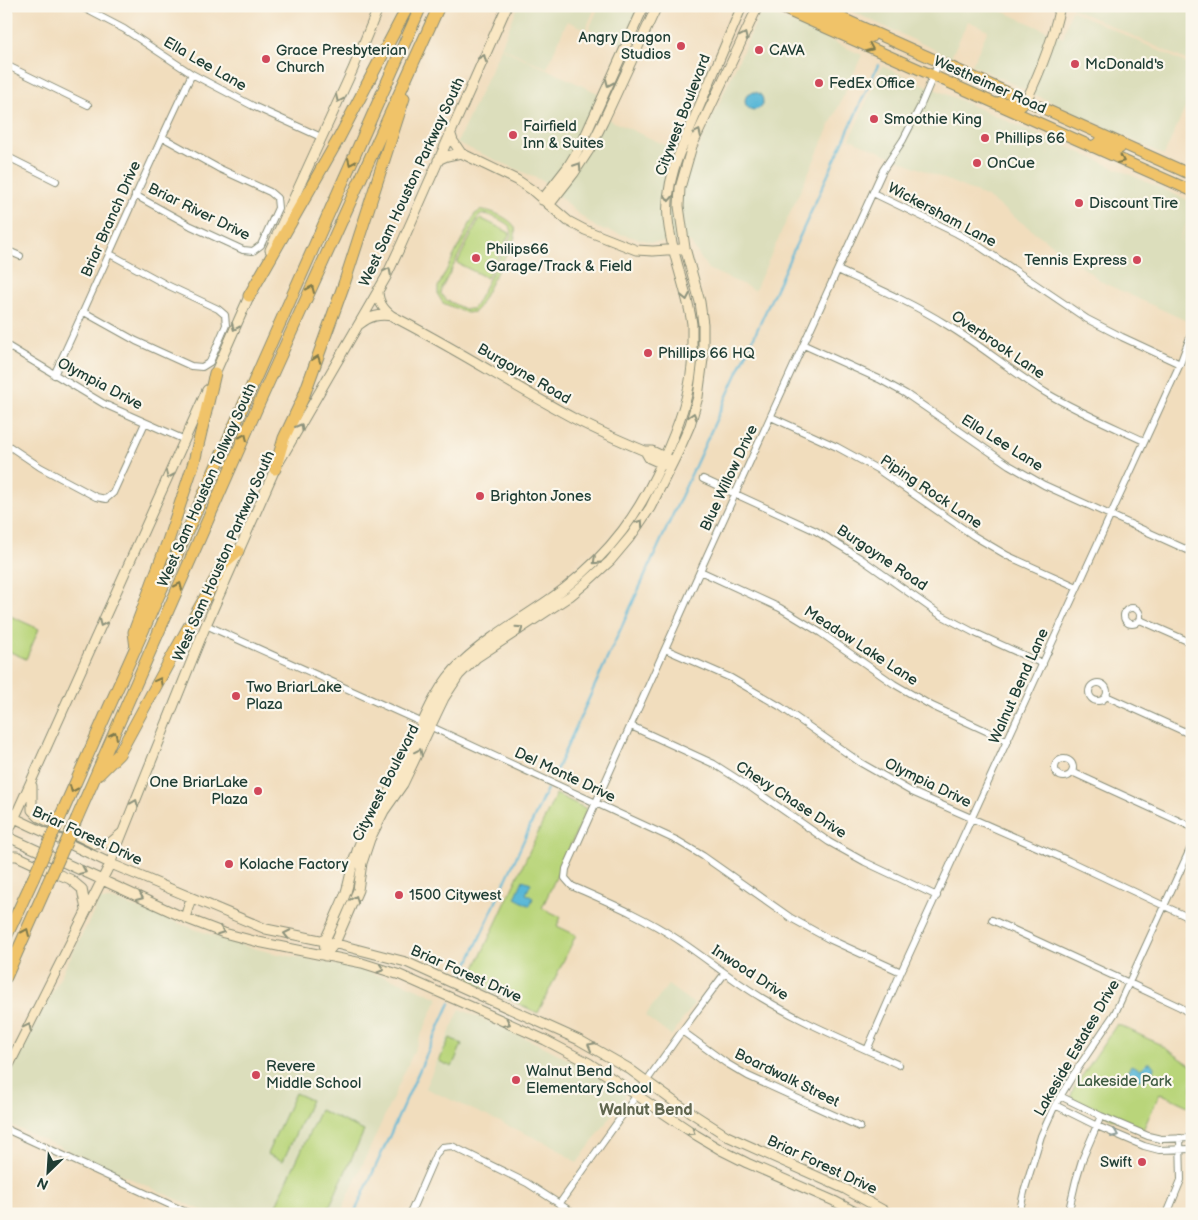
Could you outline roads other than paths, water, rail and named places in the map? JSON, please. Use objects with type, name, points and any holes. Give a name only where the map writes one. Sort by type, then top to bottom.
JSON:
[{"type":"highway","points":[[249,296],[339,138],[408,6]]},
{"type":"highway","name":"West Sam Houston Tollway South","points":[[6,937],[421,6]]},
{"type":"highway","name":"West Sam Houston Tollway South","points":[[6,976],[260,401],[439,6]]},
{"type":"highway","points":[[275,469],[284,438],[303,398],[344,284],[420,49]]},
{"type":"highway","points":[[136,649],[134,632],[194,462],[215,373]]},
{"type":"highway","points":[[94,779],[119,754],[225,562],[238,551]]},
{"type":"main road","points":[[6,11],[8,6]]},
{"type":"main road","points":[[6,836],[33,780],[249,296],[353,69],[379,6]]},
{"type":"main road","name":"West Sam Houston Parkway South","points":[[6,1071],[86,910],[103,880],[206,625],[275,469],[378,290],[401,245],[507,6]]},
{"type":"main road","points":[[546,202],[581,144],[644,6]]},
{"type":"main road","points":[[546,202],[574,173],[588,150],[657,6]]},
{"type":"main road","name":"Citywest Boulevard","points":[[668,462],[687,396],[692,365],[692,326],[668,218],[670,186],[674,168],[742,6]]},
{"type":"main road","name":"Citywest Boulevard","points":[[325,956],[335,943],[358,890],[362,863],[370,839],[384,811],[403,784],[427,725],[435,697],[447,679],[460,663],[487,641],[563,589],[605,552],[626,526],[690,425],[698,397],[703,359],[702,324],[700,302],[685,248],[679,206],[680,188],[692,146],[758,6]]},
{"type":"main road","name":"Westheimer Road","points":[[777,6],[1192,191]]},
{"type":"main road","points":[[796,6],[858,34],[890,40]]},
{"type":"main road","name":"Westheimer Road","points":[[815,6],[1192,175]]},
{"type":"main road","points":[[987,100],[1021,106],[1026,101],[1040,72],[1049,47],[1060,6]]},
{"type":"main road","points":[[628,42],[638,47]]},
{"type":"main road","points":[[1021,116],[1028,110],[1037,114],[1065,119]]},
{"type":"main road","points":[[594,117],[603,122]]},
{"type":"main road","points":[[450,132],[453,141],[461,153],[517,180],[532,190],[568,221],[585,230],[636,250],[653,251],[685,248]]},
{"type":"main road","points":[[1066,135],[1076,133],[1084,135],[1100,134]]},
{"type":"main road","points":[[1092,147],[1100,142],[1141,152]]},
{"type":"main road","points":[[438,160],[461,153]]},
{"type":"main road","name":"Burgoyne Road","points":[[378,290],[382,306],[392,316],[474,360],[575,419],[645,451],[649,458],[668,462]]},
{"type":"main road","points":[[355,330],[366,319],[373,316],[392,316]]},
{"type":"main road","name":"Citywest Boulevard","points":[[325,956],[325,941],[346,892],[356,854],[363,837],[427,725]]},
{"type":"main road","points":[[33,780],[32,810],[39,818],[95,844],[110,842],[124,831]]},
{"type":"main road","name":"Briar Forest Drive","points":[[6,814],[110,864],[266,929],[335,943],[406,962],[487,998],[579,1040],[609,1056],[727,1136],[845,1189],[890,1214]]},
{"type":"main road","name":"Briar Forest Drive","points":[[6,836],[186,918],[224,933],[283,948],[362,963],[400,976],[482,1011],[546,1040],[589,1063],[720,1149],[859,1214]]},
{"type":"main road","points":[[6,856],[17,856],[70,880],[82,889],[86,910]]},
{"type":"main road","points":[[186,918],[191,898]]},
{"type":"main road","points":[[400,976],[406,962]]},
{"type":"main road","points":[[482,1011],[487,998]]},
{"type":"street","name":"Ella Lee Lane","points":[[80,6],[124,29],[192,74],[253,106],[321,137]]},
{"type":"street","name":"Blue Willow Drive","points":[[593,895],[572,886],[565,878],[566,869],[883,170],[903,140],[920,107],[939,62]]},
{"type":"street","points":[[6,64],[88,105]]},
{"type":"street","name":"Briar Branch Drive","points":[[54,374],[192,74]]},
{"type":"street","name":"Briar River Drive","points":[[135,195],[191,226],[243,250],[253,251],[261,245],[269,228],[278,208],[277,198],[270,192],[218,168],[162,137]]},
{"type":"street","points":[[6,156],[56,182]]},
{"type":"street","name":"Wickersham Lane","points":[[873,193],[976,244],[1087,319],[1180,364]]},
{"type":"street","points":[[6,250],[20,256]]},
{"type":"street","points":[[84,312],[136,341],[191,366],[202,367],[210,362],[219,342],[226,325],[225,315],[218,309],[165,284],[110,254]]},
{"type":"street","name":"Overbrook Lane","points":[[838,270],[883,290],[948,325],[1046,393],[1079,411],[1144,440]]},
{"type":"street","name":"Walnut Bend Lane","points":[[867,1050],[1180,364],[1192,332]]},
{"type":"street","name":"Olympia Drive","points":[[6,345],[104,404],[185,440]]},
{"type":"street","name":"Ella Lee Lane","points":[[804,345],[879,379],[906,394],[1009,466],[1192,552]]},
{"type":"street","name":"Piping Rock Lane","points":[[771,417],[837,447],[877,469],[974,536],[1008,556],[1077,587]]},
{"type":"street","points":[[6,444],[40,467],[96,497],[106,499],[113,493],[146,423]]},
{"type":"street","name":"Burgoyne Road","points":[[703,479],[816,531],[860,558],[940,614],[973,632],[1043,664]]},
{"type":"street","name":"Meadow Lake Lane","points":[[700,571],[780,608],[821,633],[894,684],[932,706],[1008,741]]},
{"type":"street","points":[[1140,620],[1192,643]]},
{"type":"street","name":"Del Monte Drive","points":[[206,625],[678,841],[703,856],[791,918],[829,939],[901,972]]},
{"type":"street","name":"Olympia Drive","points":[[665,649],[731,678],[781,706],[861,762],[912,792],[1192,919]]},
{"type":"street","points":[[1106,696],[1192,735]]},
{"type":"street","name":"Chevy Chase Drive","points":[[630,726],[714,764],[829,842],[865,862],[937,896]]},
{"type":"street","points":[[1072,772],[1192,827]]},
{"type":"street","name":"Lakeside Estates Drive","points":[[1019,1214],[1041,1136],[1055,1105],[1116,1012],[1192,845]]},
{"type":"street","name":"Inwood Drive","points":[[593,895],[633,913],[677,939],[762,998],[796,1017],[899,1065]]},
{"type":"street","points":[[992,920],[1180,1007],[1192,1015]]},
{"type":"street","points":[[560,1203],[725,973]]},
{"type":"street","name":"Boardwalk Street","points":[[682,1031],[726,1063],[748,1076],[860,1127]]},
{"type":"street","points":[[1060,1096],[1148,1136],[1160,1139],[1192,1138]]},
{"type":"street","points":[[1055,1105],[1097,1126],[1144,1146],[1159,1150],[1192,1148]]},
{"type":"street","points":[[1068,1214],[1082,1160],[1101,1116]]},
{"type":"street","points":[[6,1130],[190,1214]]},
{"type":"street","points":[[1167,1214],[1181,1180],[1180,1138]]},
{"type":"street","points":[[410,1214],[436,1154],[442,1147],[452,1146],[527,1183],[575,1214]]},
{"type":"water","points":[[750,92],[758,92],[763,97],[761,108],[750,110],[745,105],[745,97]]},
{"type":"water","points":[[523,880],[531,883],[526,894],[533,898],[530,906],[515,898]]},
{"type":"water","points":[[1147,1063],[1151,1063],[1154,1067],[1153,1071],[1149,1073],[1146,1082],[1127,1073],[1131,1065],[1140,1069]]},
{"type":"waterway","points":[[554,775],[878,65]]},
{"type":"waterway","points":[[461,979],[547,789]]},
{"type":"waterway","points":[[354,1214],[450,1003]]},
{"type":"place","name":"Angry Dragon Studios","points":[[681,46]]},
{"type":"place","name":"CAVA","points":[[759,50]]},
{"type":"place","name":"Grace Presbyterian Church","points":[[266,59]]},
{"type":"place","name":"McDonald's","points":[[1075,64]]},
{"type":"place","name":"FedEx Office","points":[[819,83]]},
{"type":"place","name":"Smoothie King","points":[[874,119]]},
{"type":"place","name":"Fairfield Inn & Suites","points":[[513,135]]},
{"type":"place","name":"Phillips 66","points":[[985,138]]},
{"type":"place","name":"OnCue","points":[[977,163]]},
{"type":"place","name":"Discount Tire","points":[[1079,203]]},
{"type":"place","name":"Philips66 Garage/Track & Field","points":[[476,258]]},
{"type":"place","name":"Tennis Express","points":[[1137,260]]},
{"type":"place","name":"Phillips 66 HQ","points":[[648,353]]},
{"type":"place","name":"Brighton Jones","points":[[480,496]]},
{"type":"place","name":"Two BriarLake Plaza","points":[[236,696]]},
{"type":"place","name":"One BriarLake Plaza","points":[[258,791]]},
{"type":"place","name":"Kolache Factory","points":[[229,864]]},
{"type":"place","name":"1500 Citywest","points":[[399,895]]},
{"type":"place","name":"Revere Middle School","points":[[256,1075]]},
{"type":"place","name":"Walnut Bend Elementary School","points":[[516,1080]]},
{"type":"place","name":"Swift","points":[[1142,1162]]},
{"type":"district","name":"Walnut Bend","points":[[646,1110]]},
{"type":"park label","name":"Lakeside Park","points":[[1124,1081]]}]
